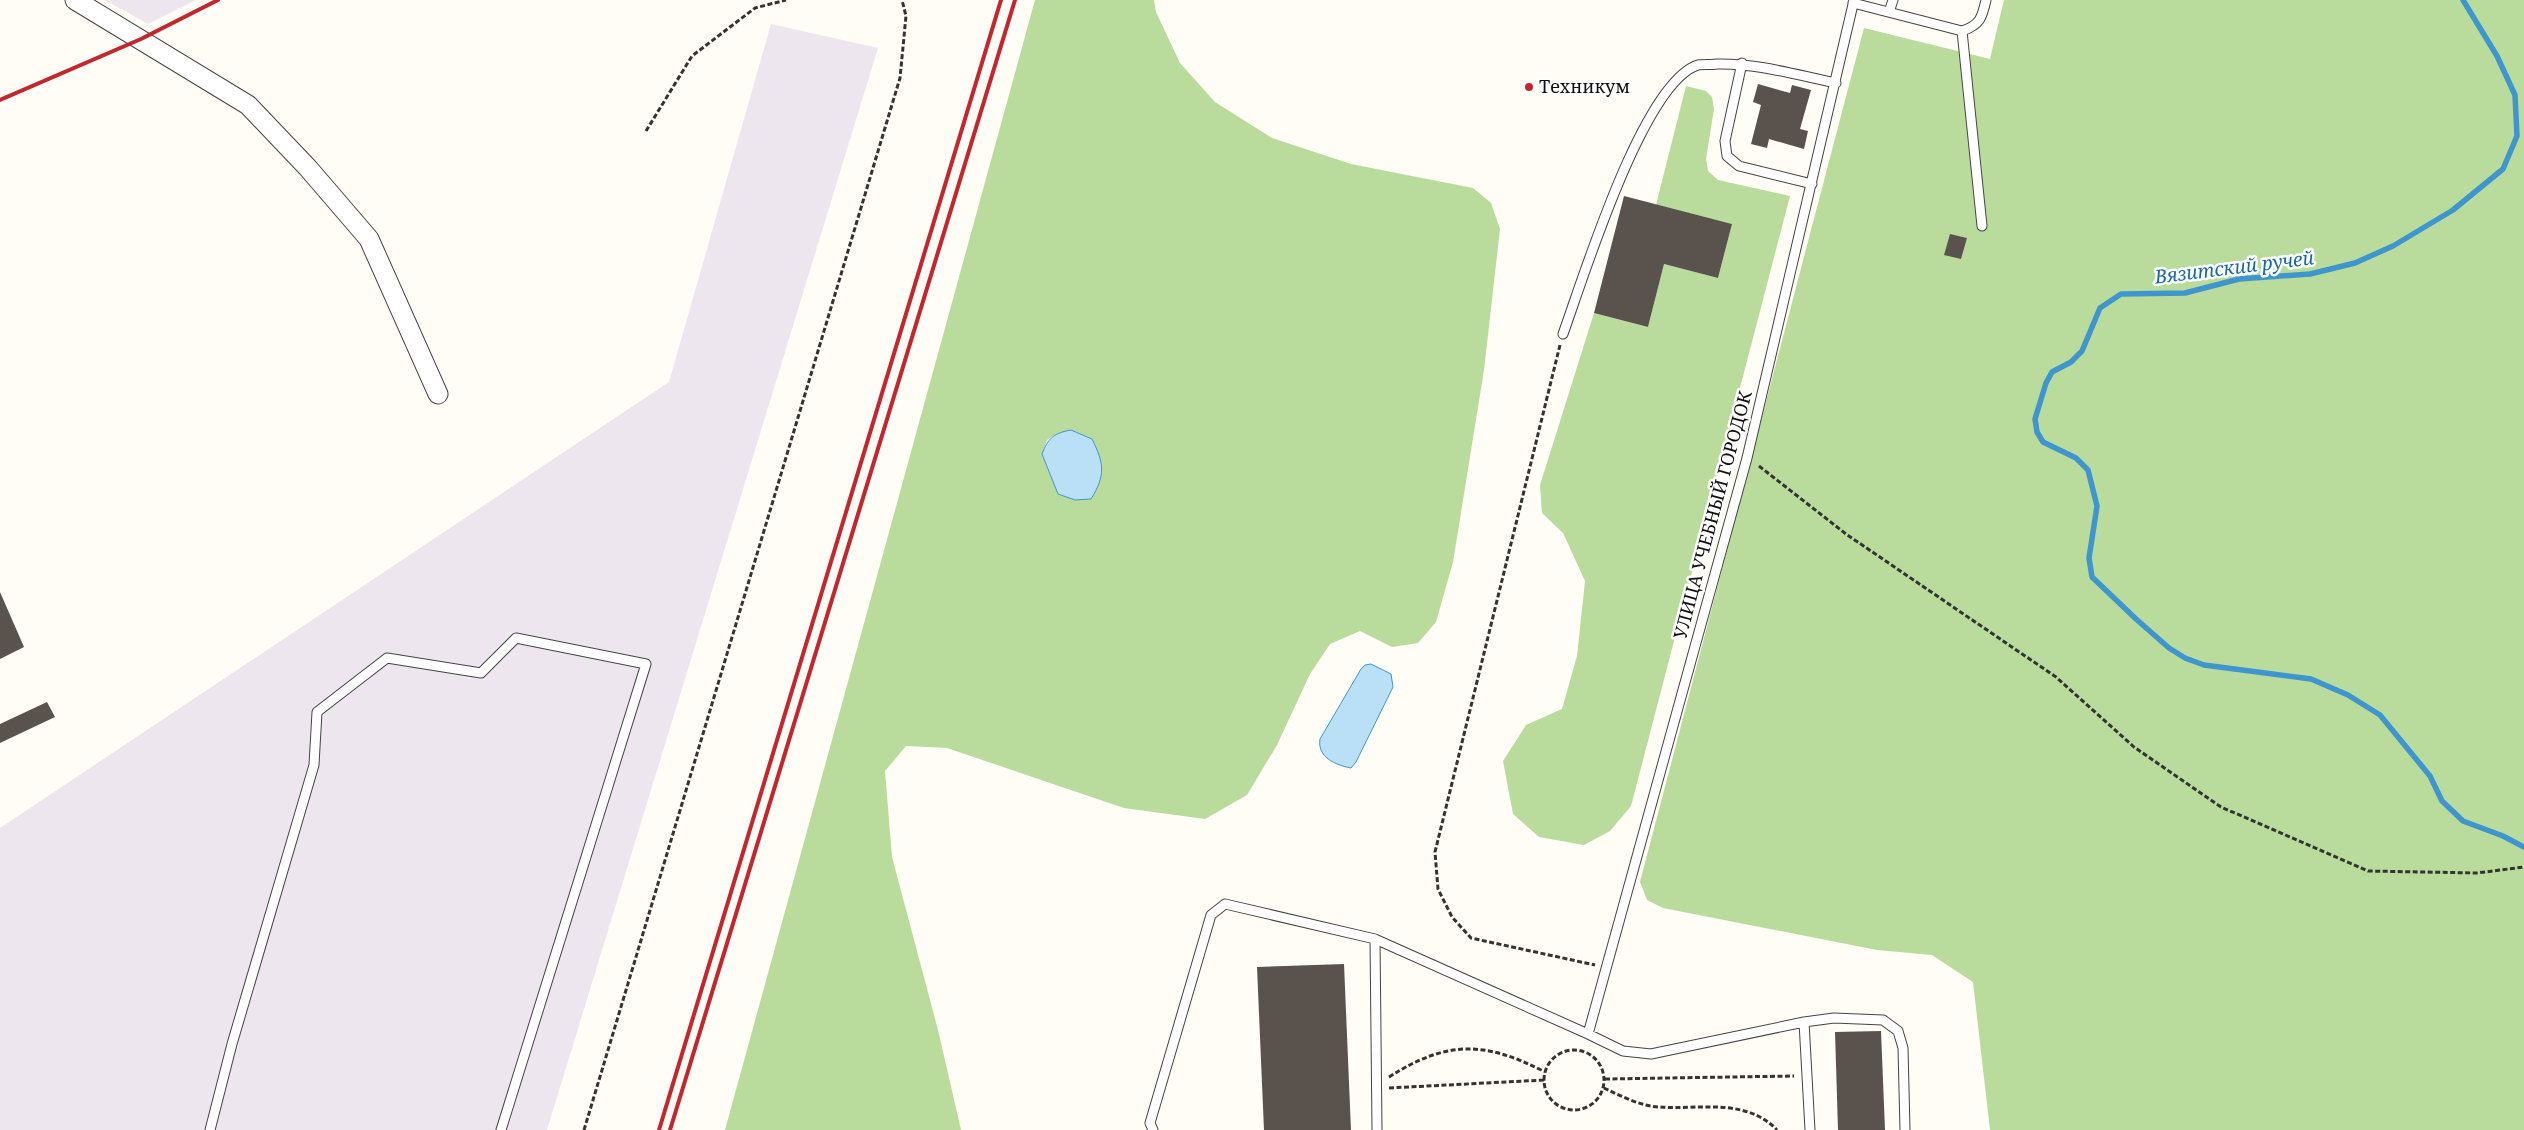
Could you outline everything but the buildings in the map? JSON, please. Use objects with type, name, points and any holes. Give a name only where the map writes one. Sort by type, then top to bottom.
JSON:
[{"type":"street","points":[[75,0],[248,105],[308,168],[369,240],[438,394]]},
{"type":"lane","points":[[1889,12],[1893,0]]},
{"type":"lane","points":[[1854,1],[1962,31],[1974,27],[1982,20],[1986,0]]},
{"type":"lane","name":"УЛИЦА УЧЕБНЫЙ ГОРОДОК","points":[[1588,1034],[1747,458],[1854,1]]},
{"type":"lane","points":[[1962,31],[1982,226]]},
{"type":"lane","points":[[1563,334],[1628,158],[1662,96],[1677,77],[1698,65],[1742,63],[1836,83]]},
{"type":"lane","points":[[1742,63],[1724,141],[1727,156],[1738,166],[1812,184]]},
{"type":"lane","points":[[210,1130],[314,765],[317,712],[387,658],[482,673],[516,638],[646,664],[501,1130]]},
{"type":"lane","points":[[1153,1130],[1150,1123],[1211,915],[1225,904],[1374,939],[1623,1051],[1651,1054],[1804,1022],[1834,1018],[1883,1020],[1898,1031],[1903,1048],[1905,1130]]},
{"type":"lane","points":[[1374,939],[1377,1130]]},
{"type":"lane","points":[[1804,1022],[1810,1130]]},
{"type":"path","points":[[646,131],[692,56],[755,8],[786,0]]},
{"type":"path","points":[[584,1130],[900,78],[906,16],[902,0]]},
{"type":"path","points":[[1563,334],[1435,852],[1438,889],[1452,917],[1471,938],[1605,967]]},
{"type":"path","points":[[1747,458],[1846,534],[2056,678],[2134,747],[2221,807],[2368,871],[2477,873],[2524,867]]},
{"type":"path","points":[[1376,1089],[1389,1076],[1410,1064],[1436,1052],[1456,1048],[1483,1049],[1546,1072]]},
{"type":"path","points":[[1578,1050],[1594,1056],[1603,1070],[1604,1079],[1604,1088],[1593,1104],[1575,1110],[1566,1109],[1550,1098],[1544,1080],[1549,1064],[1562,1053],[1578,1050]]},
{"type":"path","points":[[1604,1079],[1806,1076]]},
{"type":"path","points":[[1376,1089],[1544,1080]]},
{"type":"path","points":[[1604,1088],[1629,1100],[1658,1107],[1728,1108],[1754,1114],[1778,1130]]},
{"type":"shaded area","points":[[105,0],[196,0],[148,24]]},
{"type":"shaded area","points":[[771,24],[878,48],[547,1130],[0,1130],[0,828],[669,382]]},
{"type":"green space","points":[[1035,0],[1154,0],[1156,12],[1180,63],[1215,102],[1272,138],[1351,164],[1473,188],[1491,203],[1500,229],[1484,370],[1453,562],[1436,622],[1418,643],[1392,647],[1360,631],[1330,644],[1310,674],[1277,745],[1247,795],[1205,819],[1124,808],[947,748],[906,746],[885,771],[892,857],[938,1030],[961,1130],[725,1130]],"holes":[[[1058,433],[1058,494],[1042,454],[1047,440]]]},
{"type":"green space","points":[[2004,0],[2524,0],[2524,1130],[1990,1130],[1973,982],[1932,955],[1877,950],[1663,908],[1647,900],[1640,882],[1864,28],[1990,59]]},
{"type":"green space","points":[[1686,86],[1706,91],[1712,97],[1714,109],[1706,159],[1708,171],[1718,180],[1790,196],[1631,806],[1610,831],[1584,845],[1539,837],[1513,814],[1503,761],[1526,725],[1562,709],[1577,656],[1585,581],[1563,533],[1542,513],[1540,485],[1594,313],[1648,327],[1664,264],[1718,278],[1732,224],[1656,205]]},
{"type":"water","points":[[1071,430],[1092,439],[1099,455],[1102,469],[1101,476],[1091,499],[1075,500],[1058,494],[1042,454],[1052,437]]},
{"type":"water","points":[[1371,664],[1391,674],[1393,687],[1356,762],[1351,768],[1339,765],[1328,759],[1321,751],[1320,739],[1361,669],[1365,665]]},
{"type":"waterway","name":"Вязитский ручей","points":[[2463,0],[2497,56],[2515,95],[2517,136],[2503,169],[2453,210],[2393,246],[2355,263],[2310,274],[2239,279],[2185,293],[2121,294],[2100,308],[2082,351],[2071,362],[2052,372],[2046,383],[2035,419],[2037,432],[2043,442],[2076,458],[2088,470],[2097,506],[2089,558],[2092,577],[2169,648],[2185,658],[2204,665],[2311,679],[2348,695],[2380,715],[2430,776],[2442,801],[2463,821],[2503,836],[2524,847]]},
{"type":"railway","points":[[0,100],[141,39],[218,0]]},
{"type":"railway","points":[[659,1130],[1001,0]]},
{"type":"railway","points":[[670,1130],[1015,0]]},
{"type":"place","name":"Техникум","points":[[1529,87]]}]
